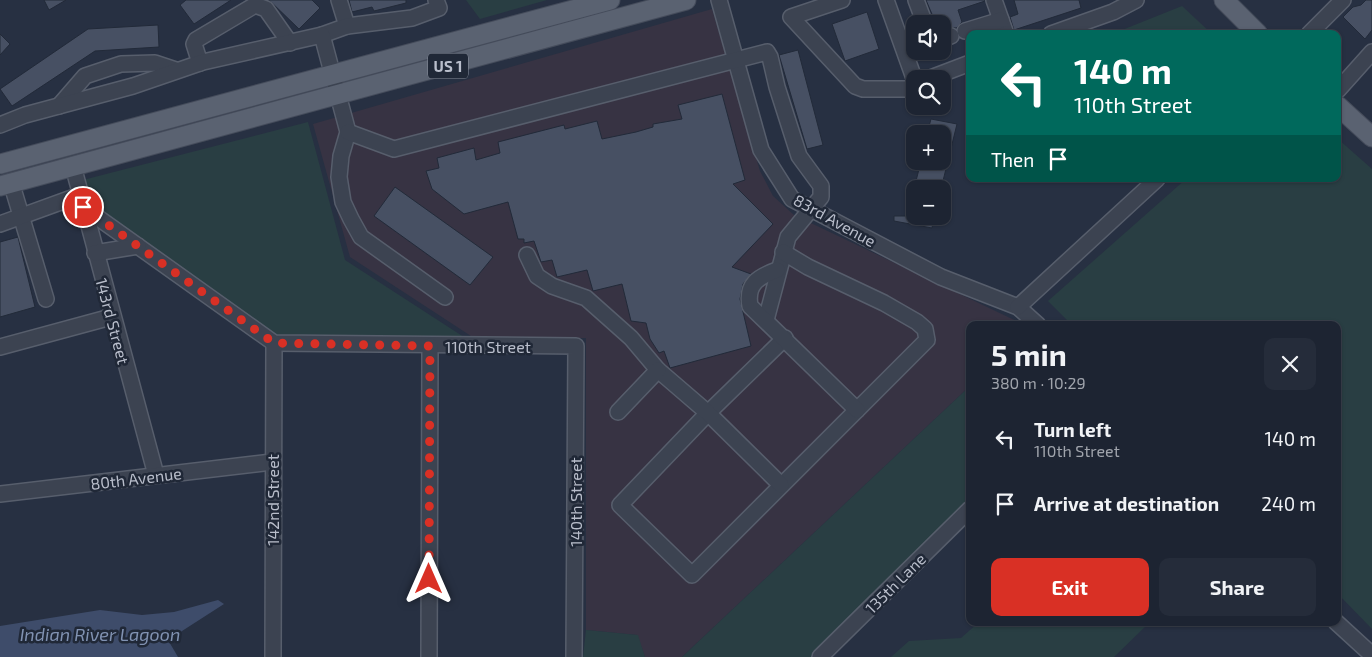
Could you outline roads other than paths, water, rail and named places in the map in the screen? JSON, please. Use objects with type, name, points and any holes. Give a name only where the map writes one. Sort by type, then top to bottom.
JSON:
[{"type":"main road","name":"US 1","points":[[0,164],[610,0]]},
{"type":"main road","name":"US 1","points":[[6,184],[686,0]]},
{"type":"main road","points":[[1224,0],[1254,30]]},
{"type":"main road","points":[[1341,109],[1372,137]]},
{"type":"street","points":[[340,0],[347,26]]},
{"type":"street","points":[[0,125],[25,115],[133,86],[200,63],[322,36],[347,26],[412,18],[439,8],[436,0]]},
{"type":"street","name":"83rd Avenue","points":[[719,0],[761,150],[792,199],[941,277],[1018,307],[1034,321]]},
{"type":"street","points":[[842,0],[791,17],[855,86],[864,89],[906,89]]},
{"type":"street","points":[[886,0],[911,70]]},
{"type":"street","points":[[916,0],[922,15]]},
{"type":"street","points":[[985,30],[1004,27],[994,0]]},
{"type":"street","points":[[1059,30],[1110,6],[1136,0]]},
{"type":"street","points":[[1313,30],[1343,0]]},
{"type":"street","points":[[200,63],[194,44],[196,40],[255,5],[266,9],[290,42]]},
{"type":"street","points":[[953,35],[966,33]]},
{"type":"street","points":[[322,36],[348,132],[341,156],[339,177],[343,202],[361,237],[445,297]]},
{"type":"street","points":[[348,132],[394,149],[767,52],[799,156],[821,186],[821,197],[788,237],[777,270],[766,320]]},
{"type":"street","points":[[1341,87],[1372,52]]},
{"type":"street","points":[[59,106],[85,76],[121,64],[155,63],[176,70]]},
{"type":"street","points":[[951,70],[966,65]]},
{"type":"street","name":"143rd Street","points":[[72,166],[156,476]]},
{"type":"street","points":[[1018,307],[1154,182]]},
{"type":"street","points":[[6,184],[22,218],[46,299]]},
{"type":"street","points":[[0,224],[22,218],[38,209],[81,201],[138,246],[274,343]]},
{"type":"street","points":[[95,253],[138,246]]},
{"type":"street","points":[[783,252],[808,268],[884,303],[917,322],[925,329],[927,340],[692,575],[620,505],[708,412],[785,338]]},
{"type":"street","points":[[527,255],[537,276],[552,286],[586,298],[631,338],[658,370],[708,412],[782,485]]},
{"type":"street","points":[[777,270],[763,275],[754,281],[749,288],[750,306],[857,410]]},
{"type":"street","points":[[0,346],[112,317]]},
{"type":"street","name":"110th Street","points":[[274,343],[576,346]]},
{"type":"street","name":"142nd Street","points":[[273,657],[272,462],[274,343]]},
{"type":"street","points":[[429,657],[430,346]]},
{"type":"street","name":"140th Street","points":[[574,657],[576,346]]},
{"type":"street","points":[[618,412],[658,370]]},
{"type":"street","name":"80th Avenue","points":[[0,494],[272,462]]},
{"type":"street","name":"135th Lane","points":[[820,657],[966,514]]},
{"type":"street","points":[[1340,626],[1372,655]]},
{"type":"water","name":"Indian River Lagoon","points":[[218,600],[224,604],[168,640],[178,657],[0,657],[0,626],[100,610],[142,615],[174,612]]}]
